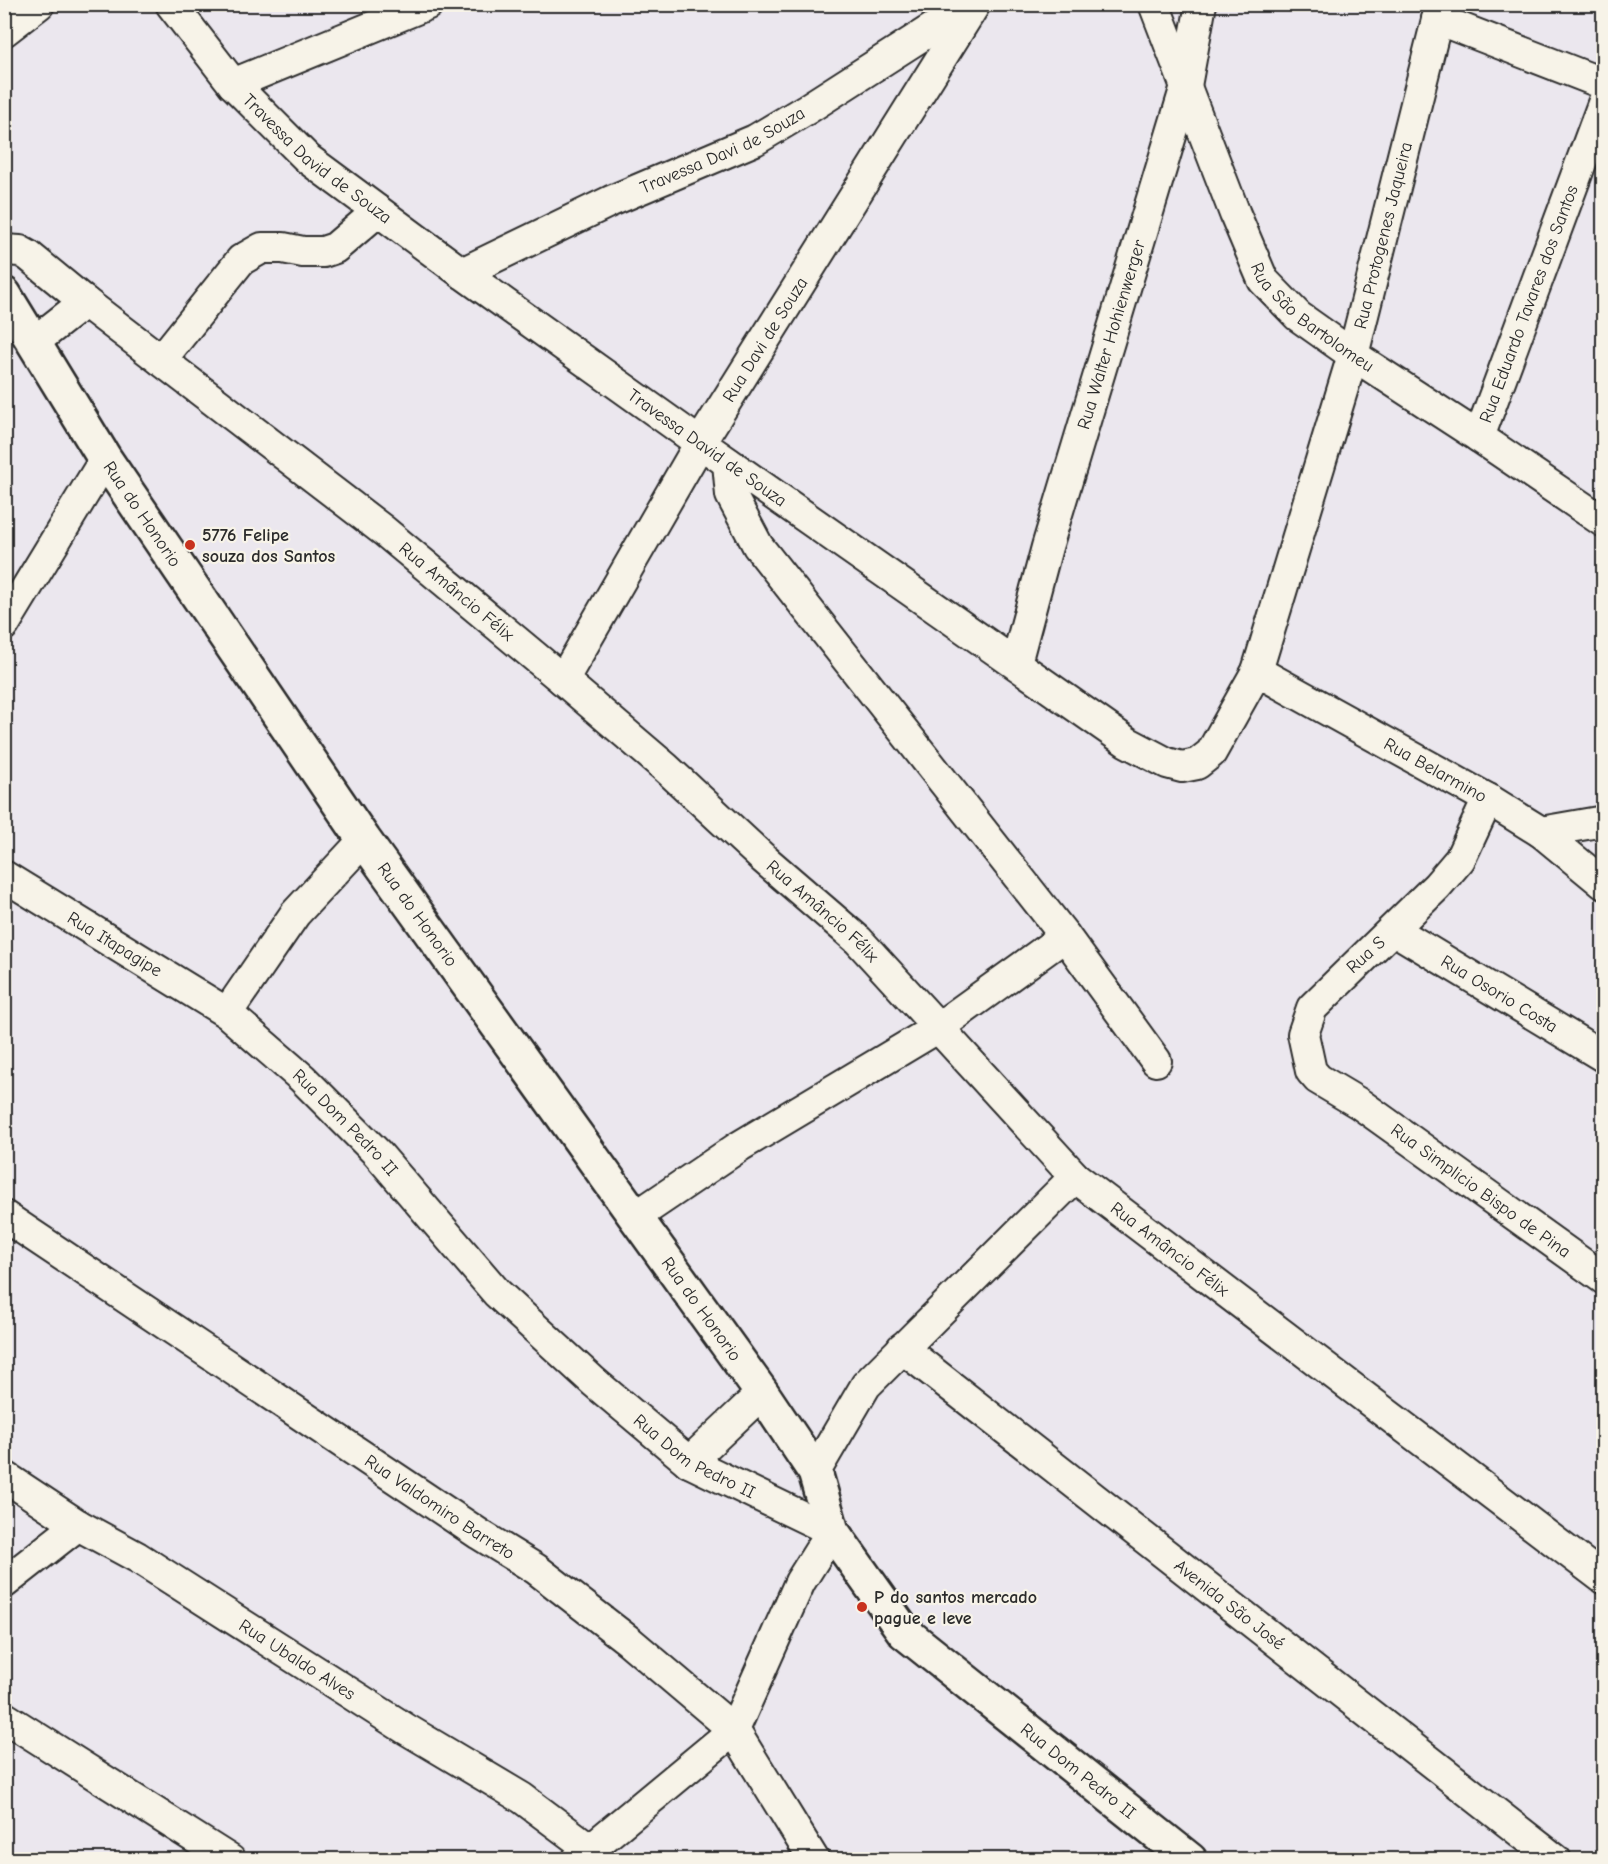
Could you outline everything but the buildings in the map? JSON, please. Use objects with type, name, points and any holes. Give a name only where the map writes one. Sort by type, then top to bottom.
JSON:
[{"type":"street","points":[[4,31],[39,4]]},
{"type":"street","points":[[233,84],[428,4]]},
{"type":"street","name":"Travessa Davi de Souza","points":[[462,273],[611,201],[754,140],[807,110],[973,4]]},
{"type":"street","name":"Rua Davi de Souza","points":[[563,680],[700,443],[973,4]]},
{"type":"street","name":"Rua São Bartolomeu","points":[[1154,4],[1263,280],[1298,316],[1604,522]]},
{"type":"street","name":"Rua Walter Hohienwerger","points":[[1016,663],[1047,547],[1186,86],[1201,4]]},
{"type":"street","name":"Travessa David de Souza","points":[[184,8],[233,84],[308,159],[728,464],[1127,742],[1167,763],[1182,767],[1197,764],[1211,753],[1257,671]]},
{"type":"street","points":[[1439,12],[1604,84]]},
{"type":"street","name":"Rua Protogenes Jaqueira","points":[[1257,671],[1353,355],[1439,12]]},
{"type":"street","name":"Rua Eduardo Tavares dos Santos","points":[[1479,437],[1604,101]]},
{"type":"street","points":[[161,360],[242,260],[262,248],[323,252],[335,248],[378,211]]},
{"type":"street","name":"Rua Amâncio Félix","points":[[16,253],[85,302],[384,531],[666,768],[764,859],[858,940],[1076,1176],[1604,1579]]},
{"type":"street","name":"Rua do Honorio","points":[[4,294],[105,459],[364,840],[762,1393],[815,1473],[832,1531]]},
{"type":"street","points":[[34,342],[85,302]]},
{"type":"street","points":[[4,625],[105,459]]},
{"type":"street","points":[[728,464],[731,495],[758,546],[1065,936],[1156,1061]]},
{"type":"street","name":"Rua Belarmino","points":[[1257,671],[1541,832],[1604,884]]},
{"type":"street","name":"Rua S","points":[[1360,1104],[1318,1079],[1311,1071],[1303,1034],[1312,1008],[1338,980],[1394,930],[1460,859],[1488,800]]},
{"type":"street","points":[[1541,832],[1604,821]]},
{"type":"street","points":[[227,1013],[295,914],[364,840]]},
{"type":"street","name":"Rua Itapagipe","points":[[4,876],[227,1013]]},
{"type":"street","name":"Rua Osorio Costa","points":[[1394,930],[1604,1057]]},
{"type":"street","points":[[635,1217],[740,1146],[939,1027],[1065,936]]},
{"type":"street","name":"Rua Dom Pedro II","points":[[227,1013],[302,1078],[377,1153],[497,1293],[594,1382],[689,1462],[832,1531],[904,1632],[1190,1860]]},
{"type":"street","name":"Rua Simplicio Bispo de Pina","points":[[1360,1104],[1604,1279]]},
{"type":"street","points":[[815,1473],[866,1384],[1076,1176]]},
{"type":"street","name":"Rua Valdomiro Barreto","points":[[4,1216],[479,1534],[536,1569],[629,1641],[734,1730],[814,1860]]},
{"type":"street","name":"Avenida São José","points":[[902,1348],[1556,1860]]},
{"type":"street","points":[[689,1462],[762,1393]]},
{"type":"street","name":"Rua Ubaldo Alves","points":[[4,1476],[78,1525],[137,1557],[406,1729],[522,1798],[583,1854]]},
{"type":"street","points":[[4,1583],[78,1525]]},
{"type":"street","points":[[583,1854],[734,1730],[800,1582],[832,1531]]},
{"type":"street","points":[[4,1717],[230,1860]]},
{"type":"place","name":"5776 Felipe souza dos Santos","points":[[190,545]]},
{"type":"place","name":"P do santos mercado pague e leve","points":[[862,1607]]}]
